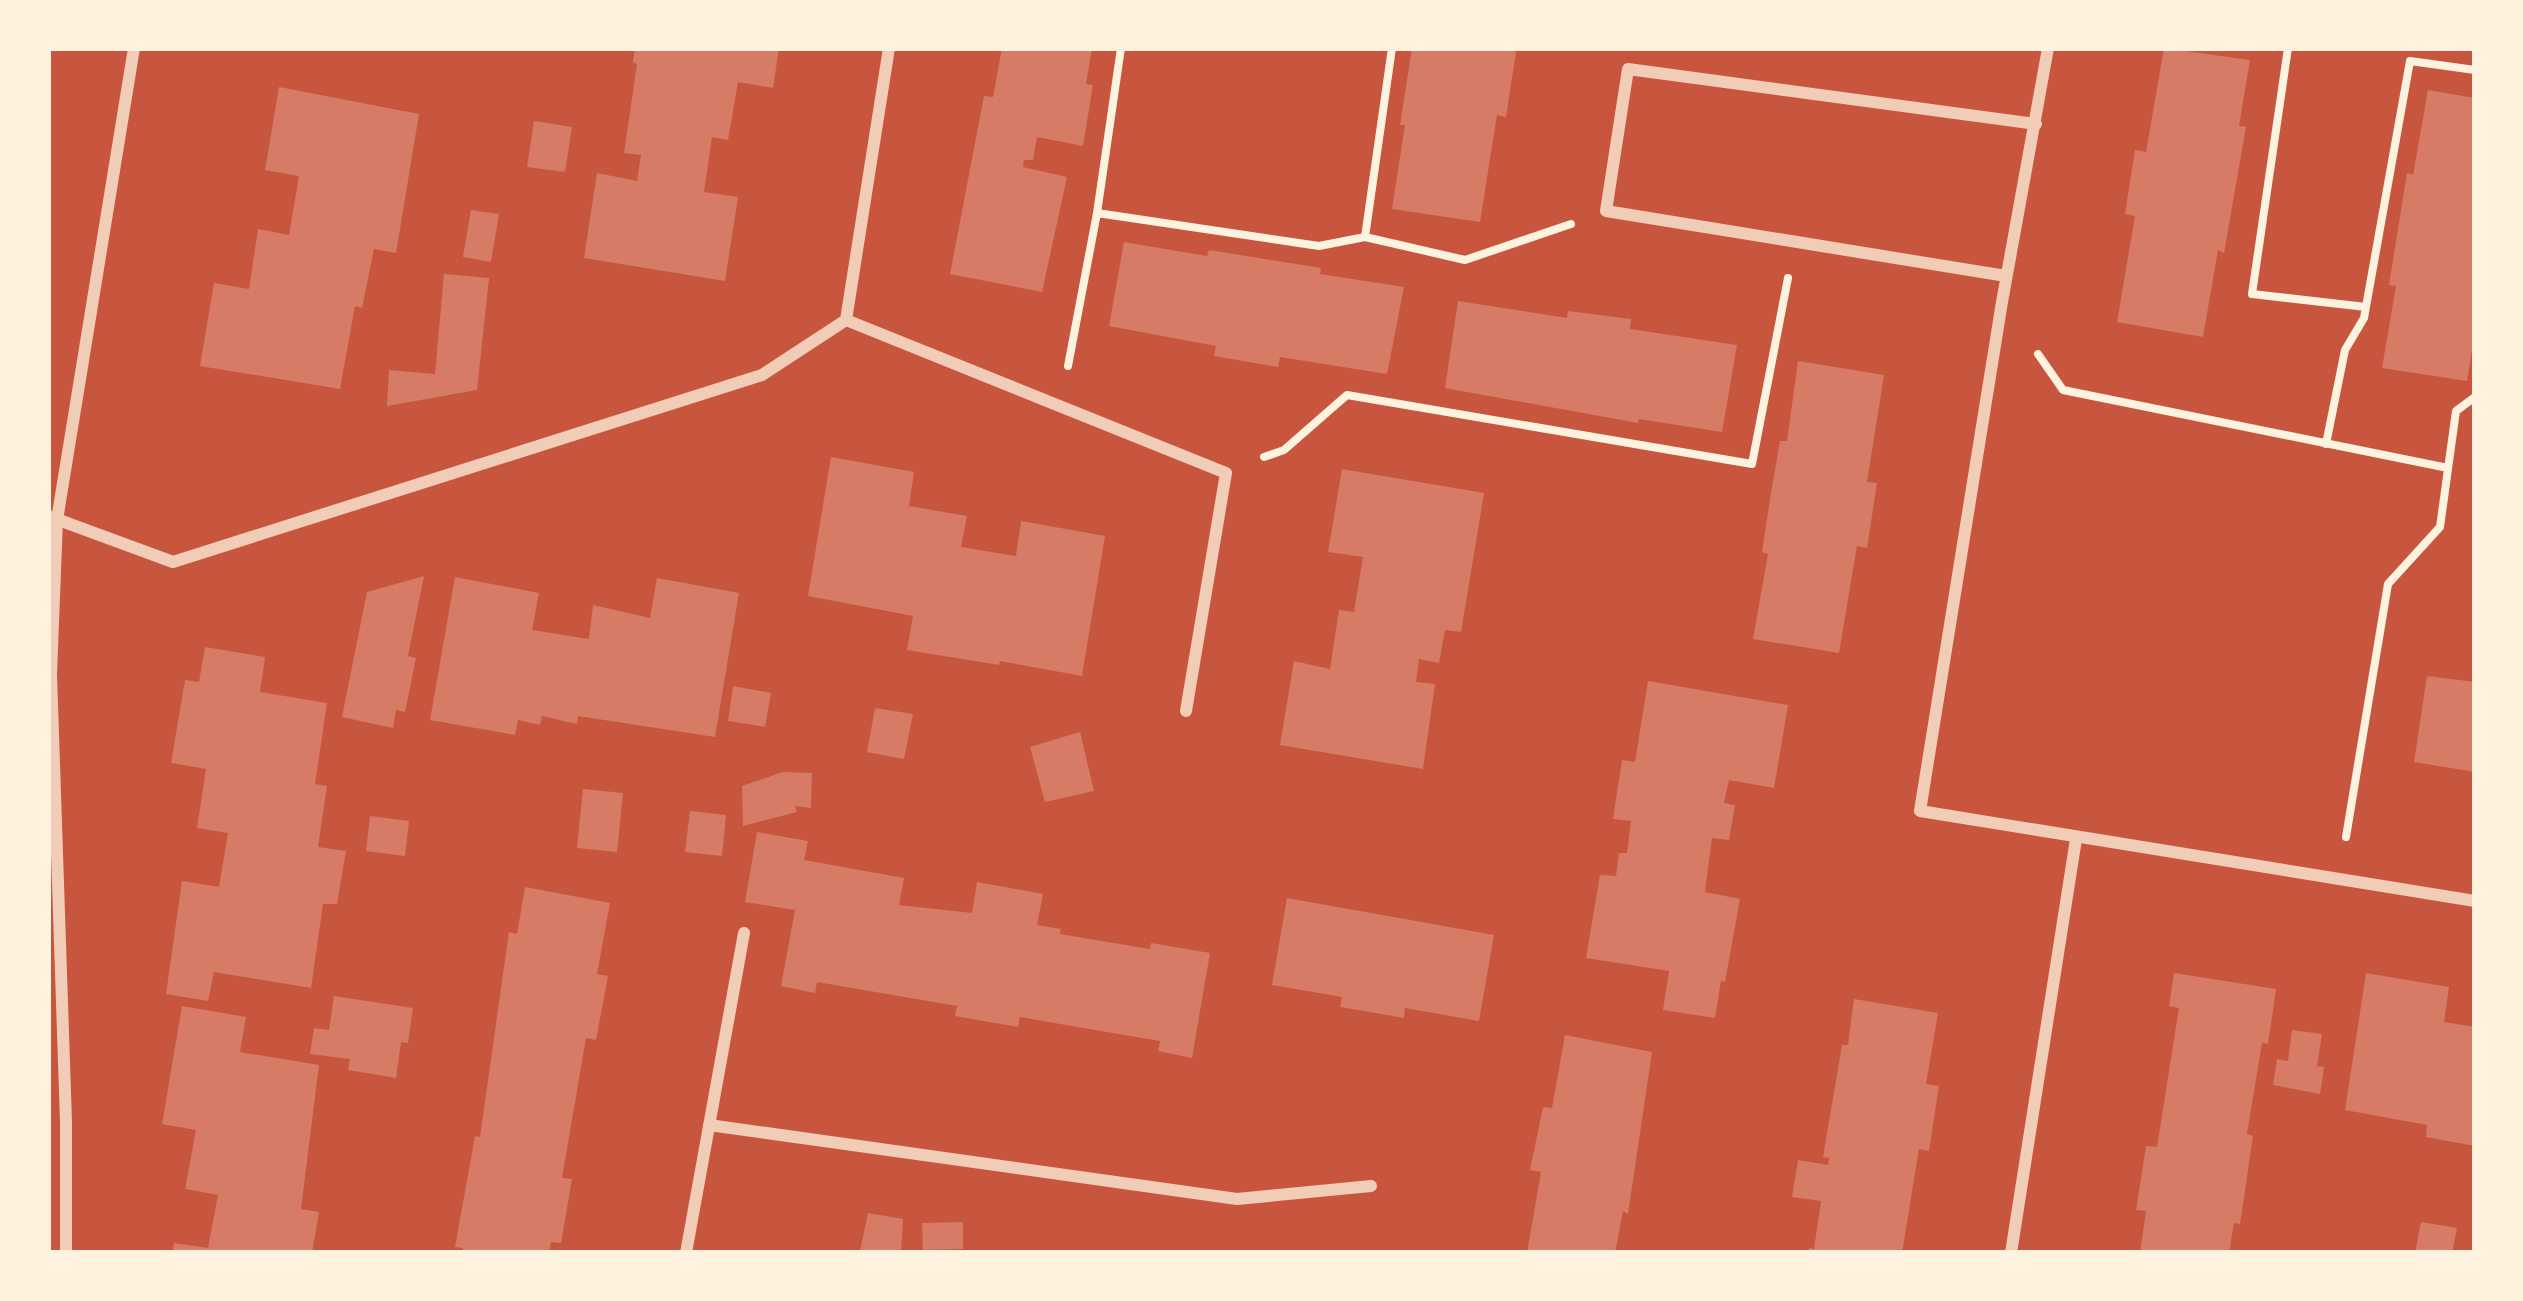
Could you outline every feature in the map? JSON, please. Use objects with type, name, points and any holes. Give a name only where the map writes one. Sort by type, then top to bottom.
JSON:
[{"type":"street","points":[[66,1253],[51,674],[52,518],[134,48]]},
{"type":"street","points":[[52,518],[173,562],[762,375],[845,320],[889,48]]},
{"type":"street","points":[[2048,48],[2006,276],[1920,811],[2475,901]]},
{"type":"street","points":[[2006,276],[1606,211],[1628,69],[2036,124]]},
{"type":"street","points":[[845,320],[1226,472],[1186,711]]},
{"type":"street","points":[[2011,1253],[2077,838]]},
{"type":"street","points":[[686,1253],[744,933]]},
{"type":"street","points":[[709,1125],[1237,1198],[1372,1186]]},
{"type":"path","points":[[1060,406],[1097,213],[1120,48]]},
{"type":"path","points":[[1365,238],[1392,48]]},
{"type":"path","points":[[2288,48],[2252,294],[2366,307]]},
{"type":"path","points":[[2326,444],[2344,350],[2364,319],[2410,61],[2475,70]]},
{"type":"path","points":[[1097,213],[1319,246],[1365,238],[1465,260],[1606,211]]},
{"type":"path","points":[[1226,472],[1284,450],[1347,395],[1752,464],[1795,242]]},
{"type":"path","points":[[2002,302],[2063,390],[2447,468]]},
{"type":"path","points":[[2339,880],[2388,584],[2440,526],[2456,411],[2475,398]]},
{"type":"building","points":[[635,48],[779,48],[773,88],[738,82],[728,140],[712,137],[704,192],[738,197],[725,281],[584,258],[597,173],[637,181],[641,155],[624,153],[637,64],[633,62]]},
{"type":"building","points":[[1002,48],[1092,48],[1086,84],[1093,85],[1083,146],[1037,137],[1033,160],[1024,160],[1023,167],[1067,177],[1042,292],[950,274],[984,96],[993,97]]},
{"type":"building","points":[[1412,48],[1507,48],[1516,52],[1506,117],[1497,115],[1480,222],[1392,209]]},
{"type":"building","points":[[2164,48],[2250,60],[2239,126],[2246,127],[2224,253],[2218,250],[2203,337],[2117,322],[2135,216],[2125,214],[2135,150],[2146,152]]},
{"type":"building","points":[[279,87],[419,114],[396,253],[374,249],[362,308],[355,306],[340,389],[200,366],[214,283],[249,289],[258,229],[289,235],[299,176],[265,170]]},
{"type":"building","points":[[2428,90],[2475,98],[2475,331],[2467,381],[2382,368],[2396,286],[2389,285],[2407,173],[2413,175]]},
{"type":"building","points":[[534,121],[572,127],[565,172],[527,167]]},
{"type":"building","points":[[471,210],[499,214],[491,262],[463,257]]},
{"type":"building","points":[[1124,242],[1321,268],[1320,274],[1404,287],[1387,374],[1280,357],[1278,367],[1214,356],[1216,346],[1109,326]]},
{"type":"building","points":[[444,274],[489,278],[477,390],[387,406],[389,370],[435,374]]},
{"type":"building","points":[[1458,301],[1567,318],[1568,311],[1631,319],[1630,329],[1737,345],[1722,432],[1639,419],[1638,423],[1445,388]]},
{"type":"building","points":[[1798,361],[1884,375],[1867,482],[1877,483],[1867,548],[1857,546],[1839,653],[1753,639],[1768,554],[1762,552],[1770,499],[1780,441],[1787,441]]},
{"type":"building","points":[[831,457],[914,472],[909,506],[967,516],[961,547],[1016,556],[1021,521],[1105,536],[1082,676],[907,650],[913,616],[808,596]]},
{"type":"building","points":[[1342,469],[1484,493],[1461,632],[1445,630],[1439,663],[1419,659],[1416,682],[1435,684],[1423,769],[1280,745],[1294,661],[1330,669],[1339,610],[1354,612],[1363,557],[1328,552]]},
{"type":"building","points":[[424,576],[408,656],[416,658],[405,712],[396,710],[393,728],[342,717],[367,592]]},
{"type":"building","points":[[455,577],[539,593],[532,630],[589,639],[593,605],[650,618],[657,578],[739,593],[715,737],[578,716],[577,724],[542,716],[540,725],[518,720],[515,735],[430,720]]},
{"type":"building","points":[[205,647],[265,657],[260,692],[327,703],[315,784],[327,786],[318,847],[346,851],[337,904],[323,904],[311,988],[214,972],[208,1001],[166,994],[182,881],[219,887],[228,833],[197,828],[206,769],[171,763],[185,680],[199,682]]},
{"type":"building","points":[[2427,676],[2475,682],[2475,772],[2414,762]]},
{"type":"building","points":[[1648,681],[1788,705],[1774,788],[1729,780],[1724,803],[1735,805],[1729,840],[1712,838],[1705,892],[1740,899],[1715,1018],[1663,1010],[1669,971],[1586,958],[1600,875],[1616,876],[1619,853],[1627,853],[1631,821],[1613,819],[1622,760],[1635,762]]},
{"type":"building","points":[[733,686],[771,693],[765,727],[728,721]]},
{"type":"building","points":[[875,708],[913,714],[904,759],[867,752]]},
{"type":"building","points":[[1080,732],[1094,791],[1045,802],[1030,747]]},
{"type":"building","points":[[783,772],[812,773],[811,808],[795,806],[797,812],[743,826],[742,786]]},
{"type":"building","points":[[583,789],[623,793],[617,852],[577,848]]},
{"type":"building","points":[[690,811],[726,815],[722,856],[685,852]]},
{"type":"building","points":[[370,816],[409,821],[405,856],[366,851]]},
{"type":"building","points":[[757,832],[808,841],[804,860],[904,878],[899,905],[972,913],[977,882],[1043,894],[1037,925],[1061,929],[1060,934],[1210,953],[1192,1058],[1158,1051],[1160,1041],[1020,1017],[1018,1027],[955,1016],[957,1006],[817,982],[815,993],[781,986],[795,910],[745,902]]},
{"type":"building","points":[[525,887],[610,903],[597,974],[608,976],[596,1040],[586,1038],[562,1178],[572,1179],[561,1243],[551,1242],[549,1253],[462,1253],[463,1248],[455,1247],[475,1136],[480,1137],[509,932],[517,934]]},
{"type":"building","points":[[1287,898],[1494,935],[1479,1021],[1405,1008],[1404,1018],[1340,1007],[1342,997],[1272,985]]},
{"type":"building","points":[[2174,973],[2276,989],[2247,1134],[2253,1136],[2240,1224],[2234,1223],[2229,1253],[2140,1253],[2146,1211],[2136,1210],[2146,1146],[2157,1147],[2179,1008],[2169,1006]]},
{"type":"building","points":[[2366,973],[2449,987],[2444,1022],[2475,1027],[2475,1146],[2426,1137],[2427,1125],[2345,1110]]},
{"type":"building","points":[[334,996],[413,1008],[408,1043],[401,1042],[396,1078],[348,1070],[350,1059],[310,1054],[314,1028],[329,1030]]},
{"type":"building","points":[[1854,999],[1938,1013],[1926,1084],[1939,1086],[1929,1151],[1919,1149],[1902,1253],[1808,1253],[1809,1248],[1814,1249],[1821,1201],[1792,1197],[1798,1160],[1828,1165],[1829,1158],[1823,1157]]},
{"type":"building","points":[[182,1006],[246,1017],[240,1052],[319,1065],[301,1209],[319,1212],[312,1253],[172,1253],[174,1243],[208,1248],[218,1195],[185,1189],[196,1130],[162,1124]]},
{"type":"building","points":[[2292,1030],[2322,1034],[2317,1066],[2324,1067],[2320,1094],[2273,1085],[2277,1059],[2288,1061]]},
{"type":"building","points":[[1565,1035],[1652,1052],[1628,1214],[1623,1211],[1615,1253],[1527,1253],[1541,1172],[1530,1170],[1543,1107],[1552,1108]]},
{"type":"building","points":[[868,1213],[903,1219],[901,1253],[860,1251]]},
{"type":"building","points":[[963,1222],[963,1249],[923,1250],[922,1223]]},
{"type":"building","points":[[2421,1222],[2457,1228],[2452,1253],[2415,1253]]}]
